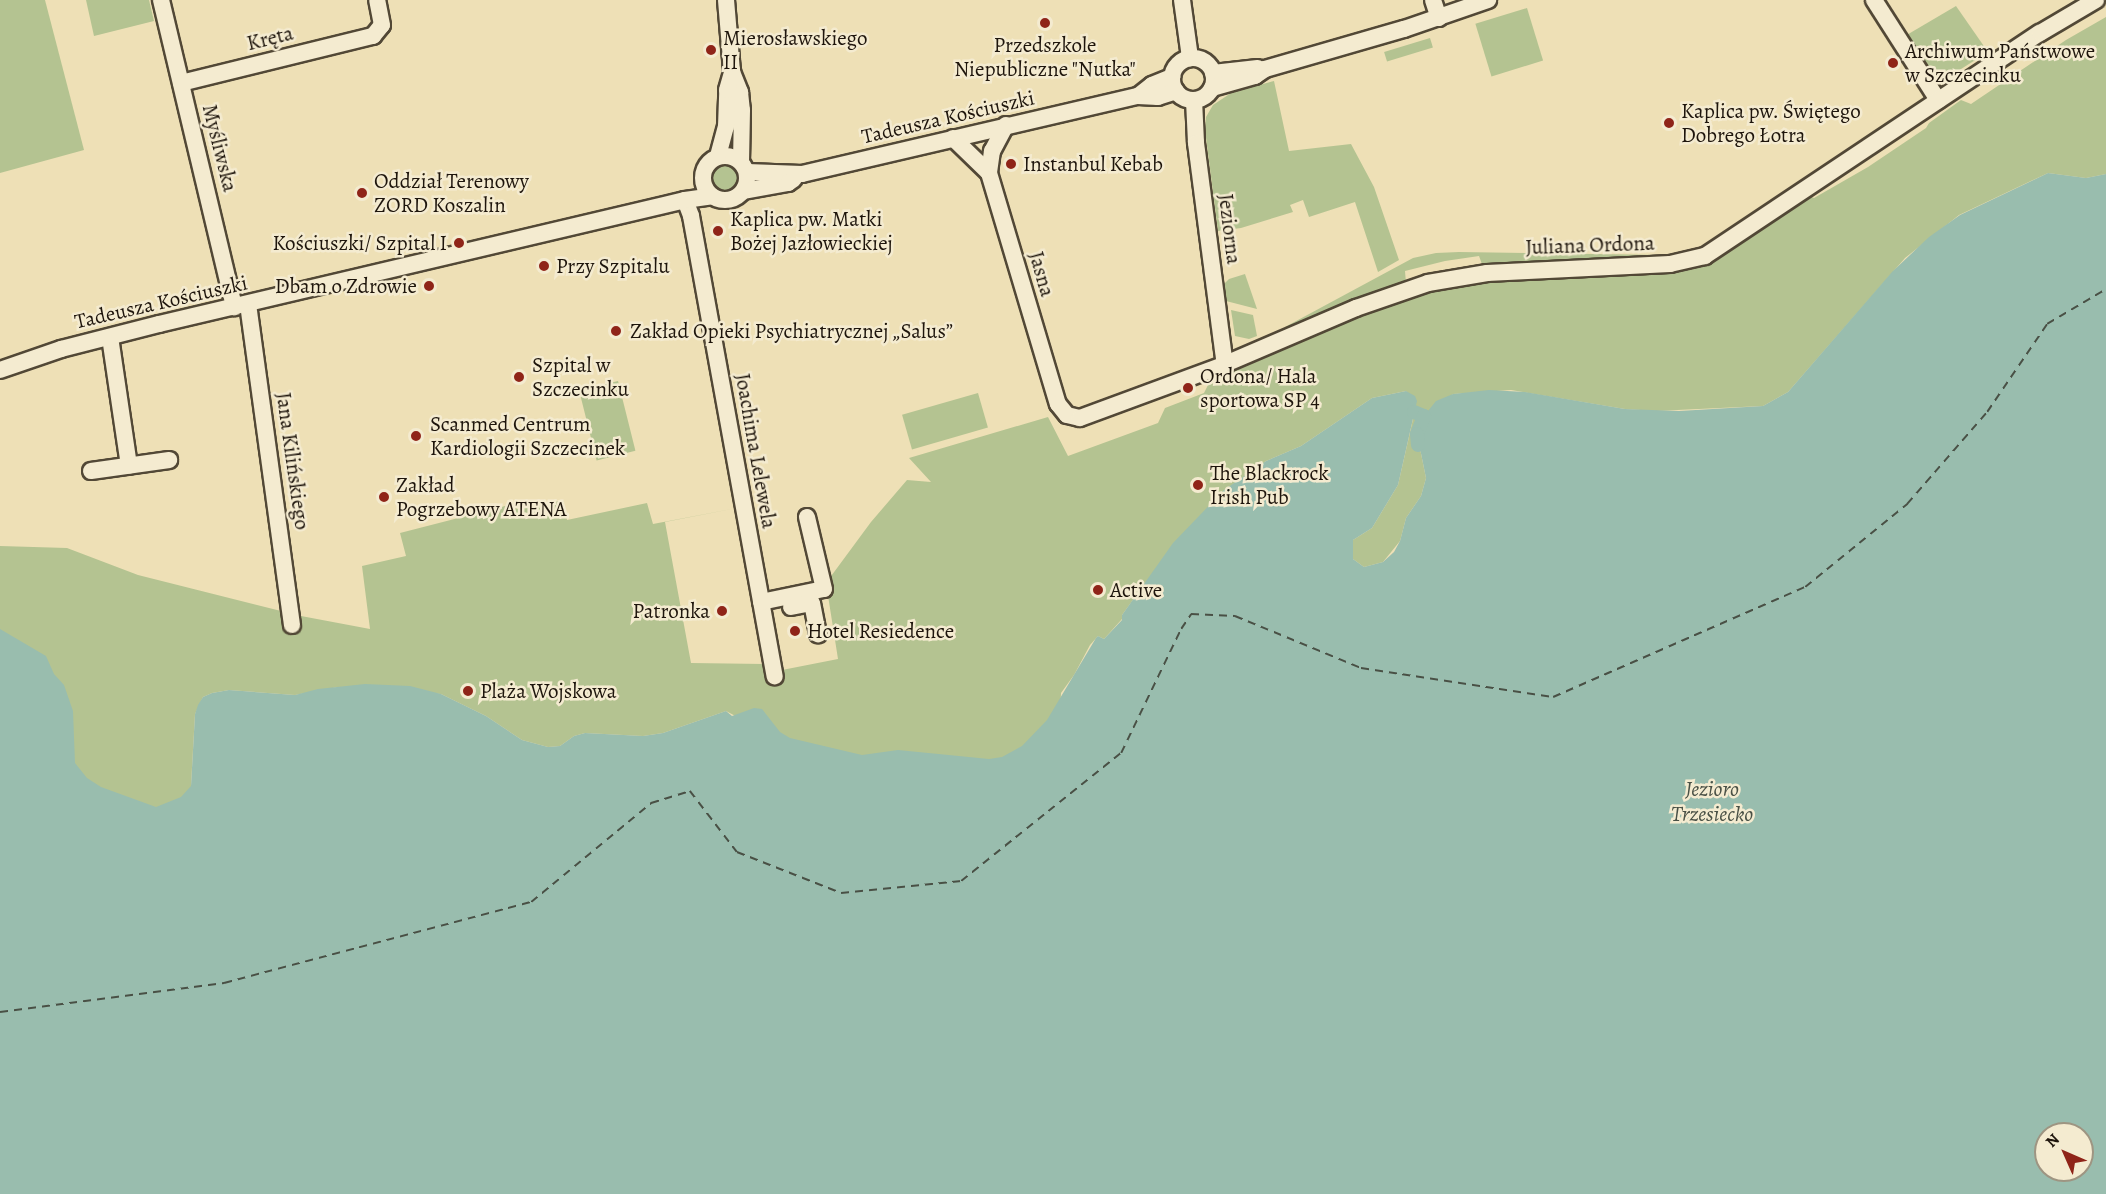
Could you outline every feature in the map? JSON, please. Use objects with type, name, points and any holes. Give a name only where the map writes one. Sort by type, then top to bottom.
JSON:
[{"type":"street","name":"Myśliwska","points":[[161,0],[241,306]]},
{"type":"street","name":"Kręta","points":[[181,83],[370,37],[377,34],[382,25],[377,0]]},
{"type":"street","points":[[726,0],[732,72],[740,92],[744,166],[744,191],[729,200],[708,189],[704,171],[709,162],[718,156],[726,155],[744,166]]},
{"type":"street","points":[[1182,0],[1190,58]]},
{"type":"street","points":[[1433,0],[1439,18]]},
{"type":"street","points":[[1874,0],[1938,100]]},
{"type":"street","name":"Juliana Ordona","points":[[1052,387],[1062,411],[1072,417],[1080,418],[1225,365],[1356,308],[1428,283],[1487,273],[1670,264],[1705,256],[2040,33],[2096,0]]},
{"type":"street","points":[[1212,80],[1255,76],[1265,69],[1439,18],[1484,2]]},
{"type":"street","points":[[1190,58],[1204,61],[1212,80],[1207,94],[1194,100],[1181,96],[1174,84],[1178,64],[1190,58]]},
{"type":"street","points":[[718,156],[726,127],[727,90],[732,72]]},
{"type":"street","name":"Tadeusza Kościuszki","points":[[744,191],[788,183],[802,174],[1138,96],[1152,85],[1174,84]]},
{"type":"street","name":"Jeziorna","points":[[1194,100],[1196,143],[1225,365]]},
{"type":"street","name":"Jasna","points":[[1006,126],[992,151],[989,173],[1052,387]]},
{"type":"street","name":"Jasna","points":[[953,138],[989,173]]},
{"type":"street","name":"Tadeusza Kościuszki","points":[[744,166],[802,174]]},
{"type":"street","points":[[685,200],[708,189]]},
{"type":"street","name":"Tadeusza Kościuszki","points":[[0,370],[61,349],[685,200]]},
{"type":"street","name":"Joachima Lelewela","points":[[685,200],[691,216],[775,676]]},
{"type":"street","name":"Jana Kilińskiego","points":[[241,306],[292,625]]},
{"type":"street","points":[[110,337],[129,466]]},
{"type":"street","points":[[91,471],[169,460]]},
{"type":"street","points":[[762,607],[824,589],[807,517]]},
{"type":"street","points":[[762,607],[812,603],[818,634]]},
{"type":"green space","points":[[0,0],[45,0],[84,150],[0,173]]},
{"type":"green space","points":[[86,0],[149,0],[154,21],[94,36]]},
{"type":"green space","points":[[1956,6],[1988,52],[1942,81],[1936,79],[1905,36]]},
{"type":"green space","points":[[1527,8],[1543,61],[1491,76],[1475,24]]},
{"type":"green space","points":[[2106,17],[2106,174],[2086,178],[2048,173],[1959,215],[1905,258],[1788,392],[1763,406],[1656,411],[1625,409],[1511,390],[1453,394],[1417,434],[1426,478],[1421,496],[1406,518],[1400,541],[1383,562],[1364,567],[1353,559],[1353,540],[1372,528],[1398,485],[1416,406],[1406,391],[1372,398],[1301,446],[1266,461],[1225,490],[1135,597],[1122,615],[1122,619],[1104,639],[1098,636],[1090,645],[1074,675],[1061,693],[1059,743],[878,792],[726,711],[663,733],[643,736],[585,733],[574,736],[560,746],[548,747],[522,740],[486,716],[441,694],[338,687],[295,695],[229,690],[212,693],[203,697],[195,714],[191,785],[190,921],[0,681],[0,546],[67,548],[138,575],[301,616],[370,629],[362,566],[406,556],[400,533],[509,505],[518,509],[563,500],[567,520],[647,503],[653,524],[737,508],[665,522],[691,663],[765,664],[782,670],[838,659],[826,583],[871,522],[907,480],[931,482],[909,458],[1048,417],[1068,456],[1158,423],[1165,408],[1204,393],[1208,385],[1232,376],[1232,369],[1358,315],[1429,291],[1474,282],[1569,276],[1571,279],[1582,278],[1584,275],[1701,265],[1718,257],[1809,196],[1814,198],[1868,167],[1926,128],[1929,123],[1961,100],[1971,104],[2066,40]]},
{"type":"green space","points":[[1430,38],[1433,48],[1387,62],[1384,52]]},
{"type":"green space","points":[[1274,81],[1289,151],[1351,144],[1374,187],[1399,260],[1378,272],[1355,202],[1309,217],[1303,200],[1290,205],[1293,212],[1241,228],[1218,231],[1205,130],[1206,117],[1213,105],[1231,93]]},
{"type":"green space","points":[[725,164],[734,168],[738,177],[734,186],[725,190],[716,186],[712,177],[716,168]]},
{"type":"green space","points":[[1436,253],[1664,255],[1664,257],[1483,267],[1479,256],[1445,261],[1405,271],[1406,283],[1286,330],[1285,327],[1413,258]]},
{"type":"green space","points":[[1245,274],[1257,309],[1226,301],[1224,284],[1229,279]]},
{"type":"green space","points":[[1231,310],[1253,315],[1257,336],[1249,339],[1235,336]]},
{"type":"green space","points":[[618,381],[635,451],[597,461],[579,391]]},
{"type":"green space","points":[[978,393],[988,428],[912,449],[902,415]]},
{"type":"water","name":"Jezioro Trzesiecko","points":[[2048,173],[2086,178],[2106,174],[2106,1194],[0,1194],[0,629],[46,656],[54,674],[64,685],[73,711],[75,763],[87,778],[101,787],[156,807],[181,797],[191,786],[195,714],[198,705],[203,697],[229,690],[295,695],[318,689],[365,684],[410,686],[441,694],[486,716],[522,740],[548,747],[560,746],[574,736],[585,733],[643,736],[663,733],[726,711],[732,716],[754,708],[762,709],[780,732],[790,738],[862,755],[898,750],[989,759],[1002,757],[1022,746],[1047,720],[1096,638],[1098,636],[1104,639],[1122,620],[1122,615],[1173,543],[1224,490],[1266,461],[1301,446],[1372,398],[1406,391],[1415,396],[1417,401],[1398,485],[1372,528],[1353,540],[1353,559],[1364,567],[1383,562],[1394,552],[1400,541],[1406,518],[1421,496],[1426,478],[1417,434],[1424,416],[1436,401],[1453,394],[1489,390],[1525,392],[1625,409],[1679,411],[1763,406],[1788,392],[1892,272],[1929,237],[1960,215]]},
{"type":"waterway","points":[[1414,412],[1424,416],[1417,434],[1418,445]]},
{"type":"ferry route","points":[[0,1012],[224,983],[531,902],[651,803],[690,791],[737,852],[841,893],[961,881],[1121,753],[1181,629],[1191,614],[1235,616],[1361,668],[1553,697],[1805,587],[1907,504],[1987,412],[2047,324],[2106,289]]},
{"type":"place","name":"Przedszkole Niepubliczne \"Nutka\"","points":[[1045,23]]},
{"type":"place","name":"Mierosławskiego II","points":[[711,50]]},
{"type":"place","name":"Archiwum Państwowe w Szczecinku","points":[[1893,63]]},
{"type":"place","name":"Kaplica pw. Świętego Dobrego Łotra","points":[[1669,123]]},
{"type":"place","name":"Instanbul Kebab","points":[[1011,164]]},
{"type":"place","name":"Oddział Terenowy ZORD Koszalin","points":[[362,193]]},
{"type":"place","name":"Kaplica pw. Matki Bożej Jazłowieckiej","points":[[718,231]]},
{"type":"place","name":"Kościuszki/ Szpital I","points":[[459,243]]},
{"type":"place","name":"Przy Szpitalu","points":[[544,266]]},
{"type":"place","name":"Dbam o Zdrowie","points":[[429,286]]},
{"type":"place","name":"Zakład Opieki Psychiatrycznej „Salus”","points":[[616,331]]},
{"type":"place","name":"Szpital w Szczecinku","points":[[519,377]]},
{"type":"place","name":"Ordona/ Hala sportowa SP 4","points":[[1188,388]]},
{"type":"place","name":"Scanmed Centrum Kardiologii Szczecinek","points":[[416,436]]},
{"type":"place","name":"The Blackrock Irish Pub","points":[[1198,485]]},
{"type":"place","name":"Zakład Pogrzebowy ATENA","points":[[384,497]]},
{"type":"place","name":"Active","points":[[1098,590]]},
{"type":"place","name":"Patronka","points":[[722,611]]},
{"type":"place","name":"Hotel Resiedence","points":[[795,631]]},
{"type":"place","name":"Plaża Wojskowa","points":[[468,691]]}]
